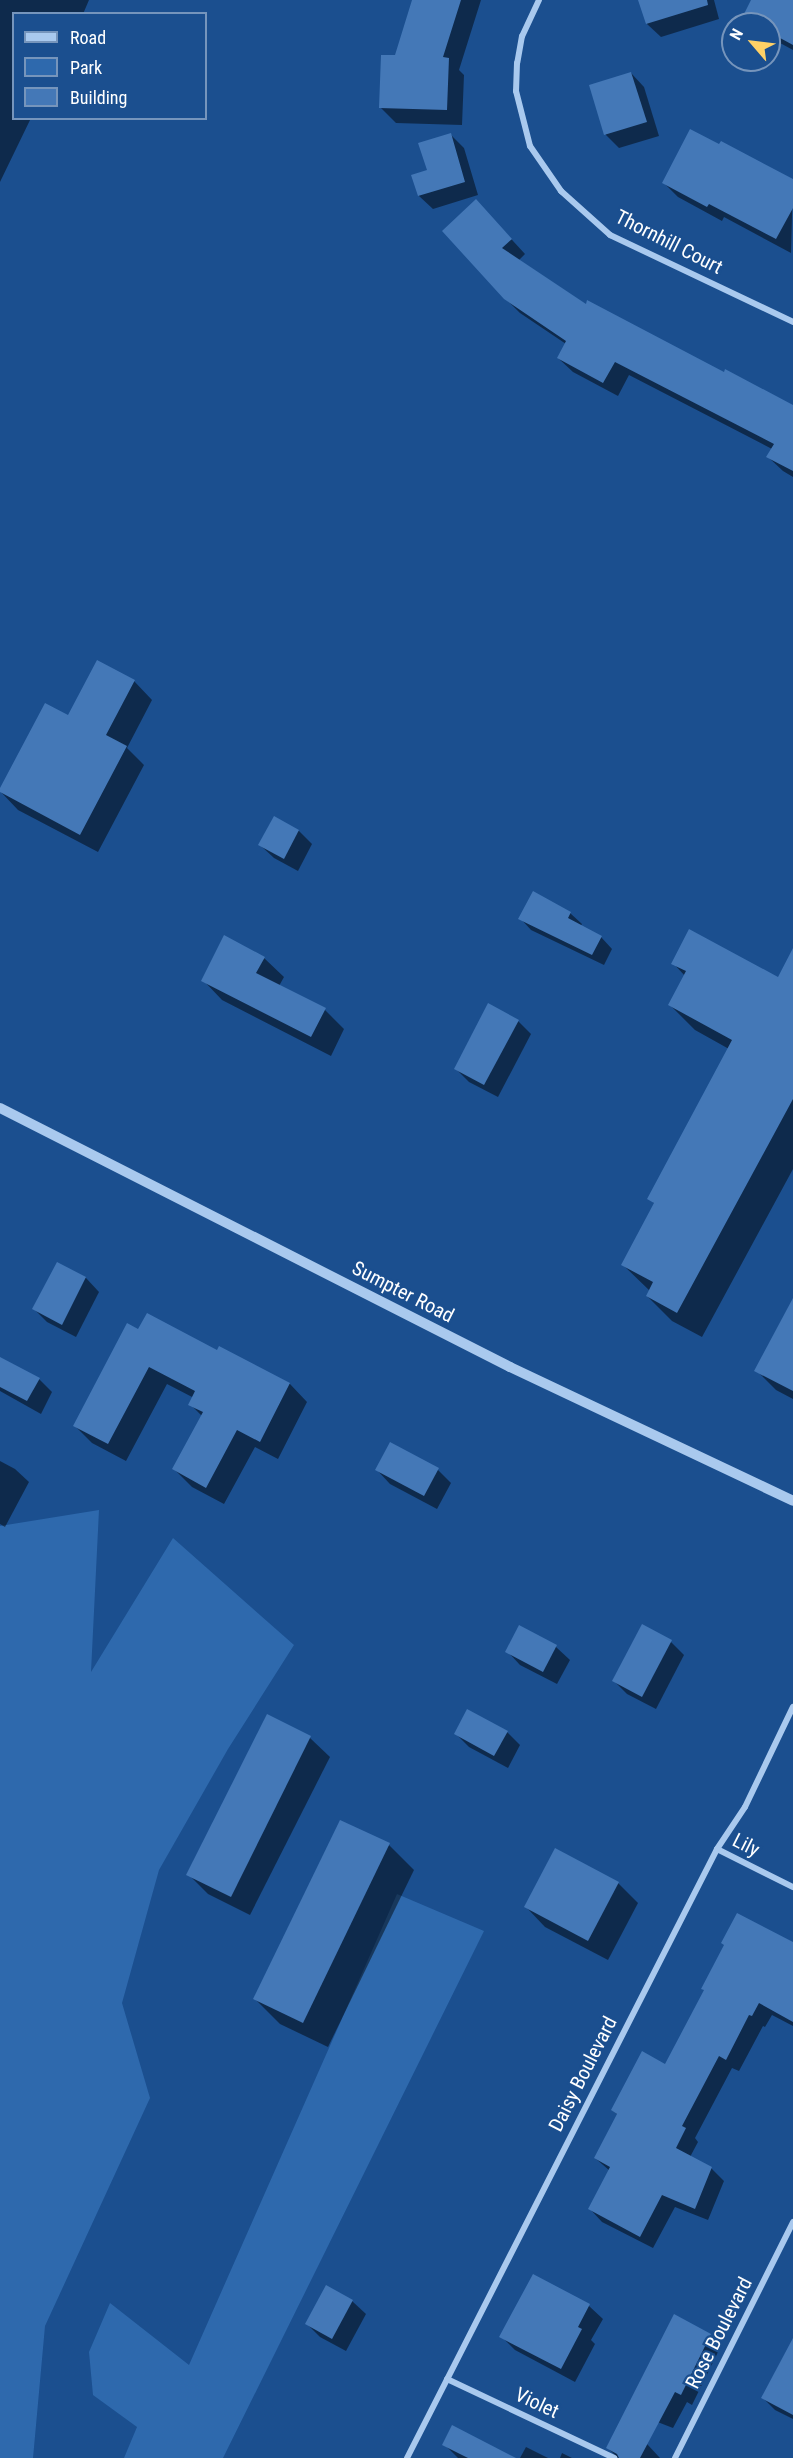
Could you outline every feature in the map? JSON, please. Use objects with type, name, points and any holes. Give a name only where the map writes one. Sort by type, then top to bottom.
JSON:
[{"type":"street","name":"Thornhill Court","points":[[538,0],[522,36],[517,63],[516,91],[530,147],[561,192],[610,235],[793,322]]},
{"type":"street","name":"Sumpter Road","points":[[0,1108],[510,1367],[793,1501]]},
{"type":"street","name":"Daisy Boulevard","points":[[407,2458],[717,1849],[746,1807],[793,1707]]},
{"type":"street","name":"Lily","points":[[717,1849],[793,1887]]},
{"type":"street","name":"Rose Boulevard","points":[[675,2458],[793,2222]]},
{"type":"street","name":"Violet","points":[[447,2379],[614,2458]]},
{"type":"green space","points":[[99,1510],[91,1672],[173,1538],[294,1645],[228,1749],[159,1870],[122,2003],[150,2098],[45,2326],[33,2458],[0,2458],[0,1526]]},
{"type":"green space","points":[[397,1894],[484,1931],[223,2458],[124,2458],[137,2427],[93,2395],[89,2352],[110,2303],[189,2365]]},
{"type":"building","points":[[412,0],[461,0],[443,57],[449,58],[447,110],[379,108],[381,55],[395,55]]},
{"type":"building","points":[[638,0],[707,0],[708,5],[646,24]]},
{"type":"building","points":[[751,0],[793,0],[793,45],[781,38],[781,12],[745,12]]},
{"type":"building","points":[[631,72],[647,122],[604,135],[589,85]]},
{"type":"building","points":[[690,129],[719,144],[721,141],[793,179],[793,208],[776,239],[709,204],[707,207],[662,183]]},
{"type":"building","points":[[451,133],[465,182],[418,196],[411,175],[427,170],[418,143]]},
{"type":"building","points":[[476,199],[512,239],[502,248],[586,304],[587,300],[724,372],[725,369],[793,405],[793,471],[766,457],[774,444],[615,362],[603,383],[557,358],[566,341],[504,299],[442,231]]},
{"type":"building","points":[[97,660],[135,680],[106,735],[127,746],[80,835],[0,792],[0,788],[45,703],[68,715]]},
{"type":"building","points":[[274,816],[299,830],[284,859],[258,845]]},
{"type":"building","points":[[533,891],[571,912],[568,918],[602,936],[592,955],[518,919]]},
{"type":"building","points":[[689,929],[778,977],[793,948],[793,1099],[677,1313],[646,1296],[653,1282],[621,1265],[654,1203],[647,1199],[732,1040],[668,1005],[686,971],[671,964]]},
{"type":"building","points":[[224,935],[265,957],[256,973],[326,1008],[311,1037],[201,981]]},
{"type":"building","points":[[488,1003],[519,1020],[484,1085],[454,1069]]},
{"type":"building","points":[[57,1262],[86,1277],[62,1325],[32,1309]]},
{"type":"building","points":[[793,1298],[793,1391],[754,1371]]},
{"type":"building","points":[[147,1313],[217,1350],[219,1346],[290,1383],[260,1442],[237,1430],[206,1488],[172,1469],[203,1412],[188,1405],[195,1391],[149,1367],[108,1444],[73,1426],[127,1323],[138,1329]]},
{"type":"building","points":[[0,1357],[40,1378],[27,1401],[0,1387]]},
{"type":"building","points":[[390,1442],[439,1468],[424,1496],[375,1470]]},
{"type":"building","points":[[642,1624],[672,1640],[642,1697],[612,1681]]},
{"type":"building","points":[[519,1625],[557,1645],[543,1672],[505,1652]]},
{"type":"building","points":[[467,1709],[508,1731],[494,1756],[454,1734]]},
{"type":"building","points":[[267,1714],[311,1736],[231,1897],[186,1875]]},
{"type":"building","points":[[340,1820],[390,1843],[303,2023],[253,1999]]},
{"type":"building","points":[[555,1848],[619,1882],[588,1941],[524,1907]]},
{"type":"building","points":[[737,1913],[793,1942],[793,2022],[759,2003],[752,2016],[749,2015],[726,2060],[719,2056],[682,2126],[686,2128],[676,2148],[712,2167],[695,2209],[662,2195],[640,2237],[588,2209],[610,2167],[594,2158],[617,2114],[611,2110],[642,2051],[665,2064],[704,1990],[701,1989],[724,1945],[721,1943]]},
{"type":"building","points":[[533,2274],[590,2304],[578,2327],[582,2329],[561,2369],[499,2337]]},
{"type":"building","points":[[326,2285],[353,2300],[332,2339],[305,2324]]},
{"type":"building","points":[[674,2314],[711,2334],[681,2395],[675,2392],[640,2458],[619,2458],[617,2454],[606,2448]]},
{"type":"building","points":[[793,2338],[793,2415],[761,2398]]},
{"type":"building","points":[[452,2425],[516,2458],[468,2458],[442,2445]]}]
